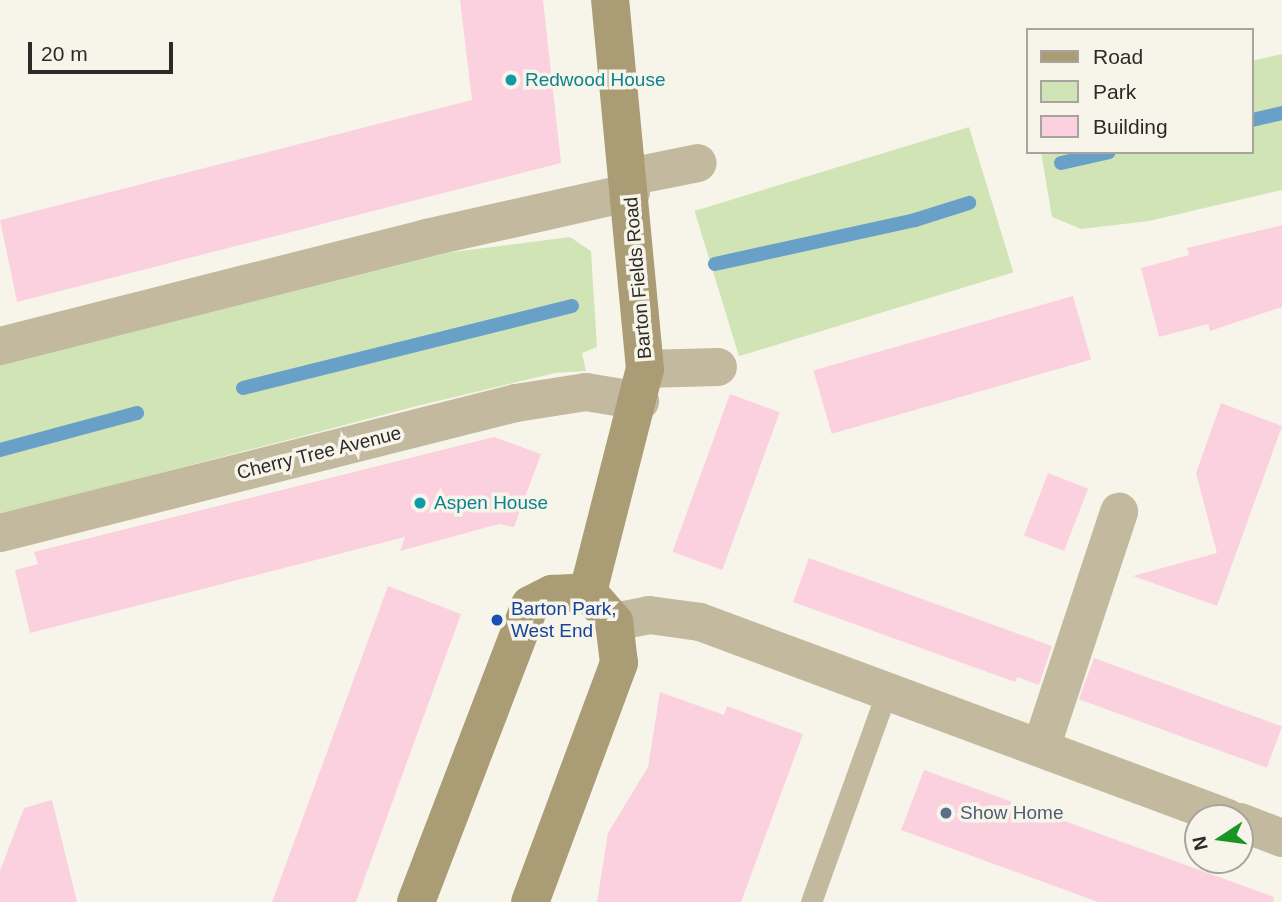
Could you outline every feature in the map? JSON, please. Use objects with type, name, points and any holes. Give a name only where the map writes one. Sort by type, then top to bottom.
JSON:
[{"type":"street","name":"Barton Fields Road","points":[[588,592],[643,385],[630,184],[610,0]]},
{"type":"street","points":[[0,346],[413,241],[630,184],[698,163]]},
{"type":"street","name":"Cherry Tree Avenue","points":[[0,533],[516,403],[643,385],[718,367]]},
{"type":"street","points":[[1041,748],[1119,512]]},
{"type":"street","points":[[416,902],[530,606],[552,594],[588,592],[614,622],[619,663],[530,902]]},
{"type":"street","points":[[614,622],[649,615],[699,622],[1191,804]]},
{"type":"street","points":[[1254,827],[1282,838]]},
{"type":"lane","points":[[811,902],[887,691]]},
{"type":"green space","points":[[1282,54],[1282,190],[1149,221],[1081,229],[1052,217],[1041,154],[1254,154],[1254,61]]},
{"type":"green space","points":[[969,127],[1013,272],[739,356],[695,211]]},
{"type":"green space","points":[[570,237],[591,251],[597,347],[582,353],[586,371],[555,373],[421,405],[0,515],[0,365],[437,254]]},
{"type":"building","points":[[460,0],[543,0],[561,163],[17,302],[0,220],[472,100]]},
{"type":"building","points":[[1282,225],[1282,307],[1210,331],[1208,324],[1159,337],[1141,268],[1189,255],[1187,248]]},
{"type":"building","points":[[1073,296],[1091,359],[832,434],[813,370]]},
{"type":"building","points":[[730,394],[780,412],[722,570],[673,552]]},
{"type":"building","points":[[1221,403],[1282,426],[1217,606],[1133,576],[1217,553],[1196,473]]},
{"type":"building","points":[[494,437],[541,454],[514,527],[499,524],[400,551],[405,537],[30,633],[15,570],[38,564],[34,552]]},
{"type":"building","points":[[1048,473],[1088,488],[1064,551],[1024,536]]},
{"type":"building","points":[[809,558],[1052,646],[1039,685],[1017,677],[1015,682],[793,602]]},
{"type":"building","points":[[388,586],[461,614],[356,902],[272,902]]},
{"type":"building","points":[[1094,658],[1282,726],[1267,768],[1079,699]]},
{"type":"building","points":[[660,692],[724,715],[727,706],[803,734],[741,902],[597,902],[608,833],[648,767]]},
{"type":"building","points":[[924,770],[1184,864],[1184,874],[1211,874],[1274,897],[1273,902],[1098,902],[901,830]]},
{"type":"building","points":[[52,800],[77,902],[0,902],[0,871],[24,808]]},
{"type":"waterway","points":[[1254,120],[1282,113]]},
{"type":"waterway","points":[[1061,163],[1100,154]]},
{"type":"waterway","points":[[715,264],[915,220],[969,203]]},
{"type":"waterway","points":[[243,388],[572,306]]},
{"type":"waterway","points":[[0,450],[137,413]]},
{"type":"place","name":"Redwood House","points":[[511,80]]},
{"type":"place","name":"Aspen House","points":[[420,503]]},
{"type":"place","name":"Barton Park, West End","points":[[497,620]]},
{"type":"place","name":"Show Home","points":[[946,813]]}]
